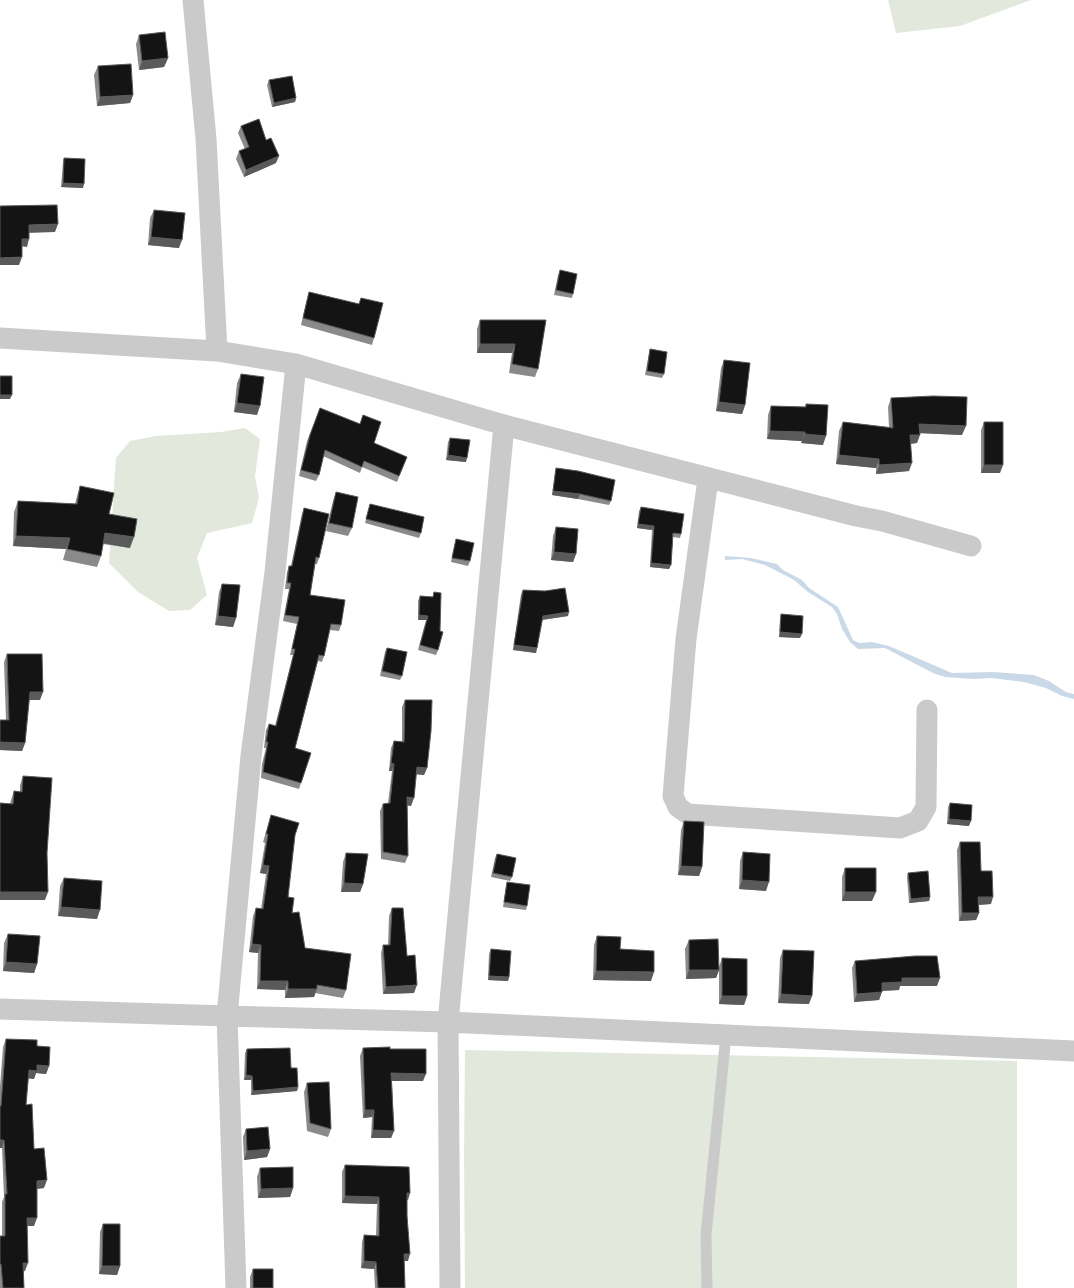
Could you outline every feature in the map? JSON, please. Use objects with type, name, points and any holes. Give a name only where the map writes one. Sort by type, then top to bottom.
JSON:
[{"type":"street","points":[[193,0],[206,139],[217,351]]},
{"type":"street","points":[[0,338],[217,351],[296,364],[504,425],[849,515],[882,520],[970,546]]},
{"type":"street","points":[[236,1288],[227,1016],[251,756],[275,572],[296,364]]},
{"type":"street","points":[[450,1288],[448,1022],[504,425]]},
{"type":"street","points":[[708,479],[686,639],[673,796],[678,807],[688,814],[900,828],[918,821],[926,807],[927,710]]},
{"type":"street","points":[[0,1009],[448,1022],[1074,1051]]},
{"type":"lane","points":[[707,1288],[706,1235],[726,1035]]},
{"type":"shaded area","points":[[888,0],[1031,0],[960,26],[896,33]]},
{"type":"shaded area","points":[[245,428],[260,439],[255,476],[259,498],[252,523],[207,533],[197,558],[207,595],[190,610],[169,611],[138,592],[109,563],[116,458],[130,441],[156,436],[221,432]]},
{"type":"shaded area","points":[[465,1050],[1017,1061],[1017,1288],[465,1288]]},
{"type":"water","points":[[725,556],[751,558],[777,564],[783,570],[802,580],[809,588],[838,607],[853,640],[859,643],[872,642],[889,646],[952,673],[993,672],[1034,675],[1049,681],[1066,692],[1074,694],[1074,699],[1062,696],[1046,688],[1024,682],[991,678],[973,679],[945,677],[933,673],[885,648],[858,649],[850,642],[842,629],[837,614],[832,607],[808,592],[794,580],[765,565],[742,559],[725,560]]},
{"type":"building","points":[[165,32],[168,58],[142,61],[139,35]]},
{"type":"building","points":[[131,64],[133,95],[100,97],[98,66]]},
{"type":"building","points":[[292,76],[296,98],[274,103],[269,80]]},
{"type":"building","points":[[259,119],[266,140],[271,138],[279,156],[246,170],[239,151],[249,147],[241,126]]},
{"type":"building","points":[[64,158],[85,159],[84,184],[63,183]]},
{"type":"building","points":[[57,205],[58,224],[29,225],[29,239],[22,239],[22,257],[0,258],[0,206]]},
{"type":"building","points":[[154,210],[185,213],[182,240],[151,237]]},
{"type":"building","points":[[560,270],[577,274],[573,294],[556,290]]},
{"type":"building","points":[[309,292],[359,304],[361,298],[383,303],[374,338],[303,318]]},
{"type":"building","points":[[480,320],[546,320],[538,369],[512,364],[515,344],[480,344]]},
{"type":"building","points":[[650,349],[667,352],[664,374],[647,371]]},
{"type":"building","points":[[724,360],[750,363],[745,405],[719,402]]},
{"type":"building","points":[[241,374],[264,377],[260,406],[237,403]]},
{"type":"building","points":[[0,376],[12,376],[12,395],[0,395]]},
{"type":"building","points":[[933,396],[967,397],[966,426],[919,424],[920,435],[910,435],[912,463],[879,465],[879,459],[839,455],[843,422],[893,428],[891,398]]},
{"type":"building","points":[[806,404],[828,405],[826,436],[805,434],[805,432],[770,431],[771,406],[806,407]]},
{"type":"building","points":[[320,408],[360,424],[363,415],[381,422],[374,443],[407,457],[399,476],[364,461],[362,467],[325,450],[319,475],[301,470],[310,435]]},
{"type":"building","points":[[984,422],[1003,422],[1003,465],[984,465]]},
{"type":"building","points":[[450,438],[470,440],[467,458],[448,455]]},
{"type":"building","points":[[556,468],[578,471],[615,480],[611,501],[580,494],[553,491]]},
{"type":"building","points":[[80,486],[114,493],[109,514],[137,519],[134,537],[105,533],[101,556],[67,549],[70,538],[16,536],[18,501],[77,504]]},
{"type":"building","points":[[336,492],[358,497],[352,528],[329,523]]},
{"type":"building","points":[[370,504],[424,517],[421,533],[366,519]]},
{"type":"building","points":[[641,507],[684,514],[681,534],[673,533],[671,565],[651,563],[654,526],[638,524]]},
{"type":"building","points":[[304,508],[329,514],[319,558],[316,557],[310,595],[345,600],[341,625],[331,624],[324,656],[319,655],[295,748],[311,753],[301,783],[263,772],[268,742],[266,742],[269,724],[276,726],[295,649],[292,649],[299,617],[285,615],[291,583],[287,583],[289,566],[292,566]]},
{"type":"building","points":[[556,527],[578,529],[576,554],[554,552]]},
{"type":"building","points":[[456,539],[474,543],[470,561],[452,558]]},
{"type":"building","points":[[222,584],[240,585],[236,618],[218,616]]},
{"type":"building","points":[[565,588],[569,612],[543,616],[537,648],[514,645],[523,590],[545,591]]},
{"type":"building","points":[[434,592],[441,593],[440,631],[443,632],[438,650],[420,645],[428,616],[419,615],[420,596],[433,597]]},
{"type":"building","points":[[781,614],[803,616],[802,634],[780,632]]},
{"type":"building","points":[[387,648],[407,652],[402,676],[382,671]]},
{"type":"building","points":[[7,654],[42,654],[43,692],[30,692],[25,743],[0,742],[0,720],[9,720]]},
{"type":"building","points":[[405,700],[432,700],[431,731],[427,768],[417,767],[414,798],[407,797],[408,856],[383,852],[383,804],[390,803],[394,764],[391,763],[394,741],[404,742]]},
{"type":"building","points":[[23,776],[52,778],[47,853],[48,892],[0,892],[0,803],[13,804],[14,791],[22,792]]},
{"type":"building","points":[[950,803],[972,805],[971,821],[949,819]]},
{"type":"building","points":[[271,815],[299,823],[295,835],[288,897],[294,898],[292,913],[299,912],[305,948],[351,954],[346,990],[317,985],[317,989],[288,989],[288,981],[260,981],[261,945],[252,944],[256,908],[263,909],[269,866],[263,865],[268,834],[266,834]]},
{"type":"building","points":[[684,821],[704,822],[702,867],[681,866]]},
{"type":"building","points":[[960,842],[980,842],[981,871],[992,871],[993,897],[978,897],[979,913],[962,913]]},
{"type":"building","points":[[743,852],[770,854],[769,882],[742,880]]},
{"type":"building","points":[[346,853],[368,854],[363,884],[344,883]]},
{"type":"building","points":[[497,854],[516,858],[512,877],[493,873]]},
{"type":"building","points":[[845,868],[876,868],[876,892],[845,892]]},
{"type":"building","points":[[928,871],[930,897],[911,899],[908,873]]},
{"type":"building","points":[[64,878],[102,881],[100,910],[61,907]]},
{"type":"building","points":[[507,882],[530,885],[527,906],[504,902]]},
{"type":"building","points":[[392,908],[403,908],[407,956],[415,955],[417,985],[386,987],[383,945],[390,945]]},
{"type":"building","points":[[8,934],[40,936],[37,964],[6,962]]},
{"type":"building","points":[[597,936],[621,937],[620,949],[654,951],[654,972],[596,971]]},
{"type":"building","points":[[718,939],[719,970],[689,970],[689,940]]},
{"type":"building","points":[[491,949],[511,951],[509,977],[489,976]]},
{"type":"building","points":[[783,950],[814,951],[812,996],[781,994]]},
{"type":"building","points":[[915,956],[937,956],[940,978],[902,978],[902,982],[882,983],[882,992],[857,994],[855,961]]},
{"type":"building","points":[[722,958],[747,959],[747,996],[722,996]]},
{"type":"building","points":[[6,1039],[37,1040],[37,1046],[50,1047],[49,1066],[37,1065],[37,1071],[29,1070],[26,1105],[32,1104],[34,1149],[44,1148],[47,1180],[37,1181],[37,1218],[27,1218],[28,1263],[23,1263],[24,1288],[3,1288],[0,1264],[0,1236],[5,1236],[5,1194],[7,1194],[4,1140],[0,1140],[0,1106]]},
{"type":"building","points":[[390,1047],[390,1049],[426,1049],[426,1074],[391,1073],[394,1131],[373,1130],[374,1110],[365,1110],[363,1048]]},
{"type":"building","points":[[290,1048],[291,1068],[297,1068],[298,1087],[253,1091],[252,1076],[246,1075],[247,1049]]},
{"type":"building","points":[[329,1082],[331,1129],[310,1123],[307,1083]]},
{"type":"building","points":[[268,1127],[270,1149],[247,1151],[246,1129]]},
{"type":"building","points":[[345,1165],[409,1167],[410,1193],[407,1193],[407,1216],[410,1254],[404,1254],[405,1288],[378,1288],[376,1262],[364,1261],[364,1235],[379,1236],[379,1197],[345,1196]]},
{"type":"building","points":[[293,1167],[293,1188],[261,1189],[260,1168]]},
{"type":"building","points":[[103,1224],[120,1224],[120,1266],[102,1266]]},
{"type":"building","points":[[253,1269],[273,1269],[273,1288],[253,1288]]}]
